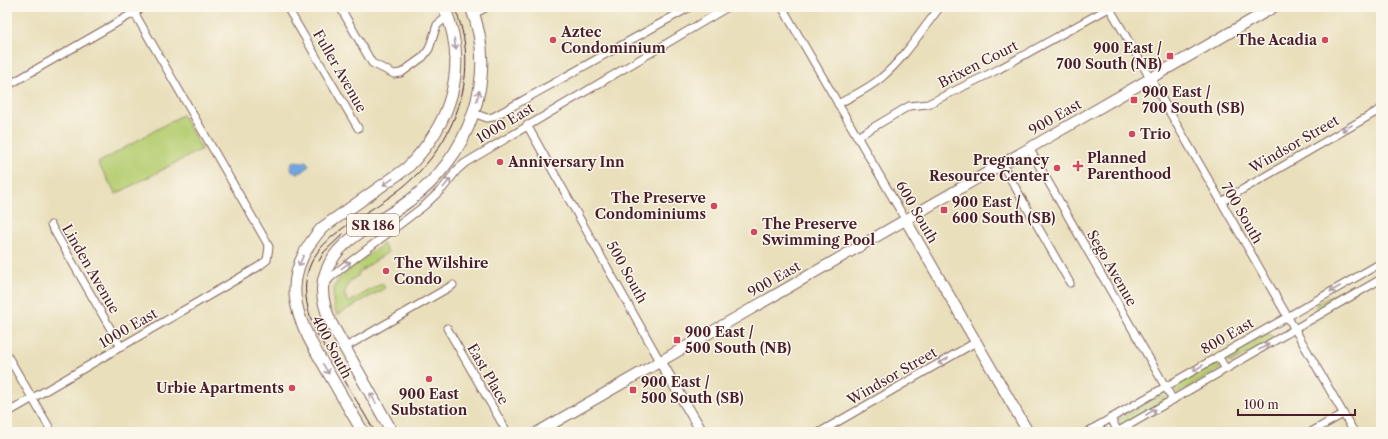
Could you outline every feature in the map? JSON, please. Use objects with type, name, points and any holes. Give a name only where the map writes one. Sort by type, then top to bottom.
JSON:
[{"type":"main road","name":"SR 186","points":[[472,11],[482,56],[479,94],[473,113]]},
{"type":"main road","name":"400 South","points":[[363,432],[304,330],[296,305],[295,292],[298,267],[313,238],[322,228],[407,168],[418,157],[428,143],[445,113],[456,76],[456,46],[446,12]]},
{"type":"main road","name":"400 South","points":[[392,432],[344,348],[324,309],[322,294],[323,280],[328,267],[336,254],[346,244],[409,201],[427,186],[443,169],[466,132],[473,113]]},
{"type":"street","points":[[7,86],[132,10],[144,7]]},
{"type":"street","name":"Fuller Avenue","points":[[287,7],[358,128]]},
{"type":"street","points":[[340,7],[372,63],[394,74],[401,73],[423,57],[429,49],[437,25],[446,12]]},
{"type":"street","points":[[472,11],[487,7]]},
{"type":"street","name":"1000 East","points":[[473,113],[487,118],[493,117],[690,7]]},
{"type":"street","name":"1000 East","points":[[322,294],[324,285],[330,278],[424,206],[465,163],[728,7]]},
{"type":"street","name":"600 South","points":[[782,7],[1028,432]]},
{"type":"street","points":[[838,104],[870,86],[887,73],[940,7]]},
{"type":"street","name":"700 South","points":[[1109,7],[1354,432]]},
{"type":"street","name":"Brixen Court","points":[[857,137],[909,106],[928,104],[999,69],[1109,7]]},
{"type":"street","name":"900 East","points":[[538,432],[1274,7]]},
{"type":"street","name":"1000 East","points":[[7,413],[263,265],[269,254],[269,247],[266,241],[132,10]]},
{"type":"street","name":"Windsor Street","points":[[1221,202],[1381,109]]},
{"type":"street","name":"500 South","points":[[527,125],[660,361],[702,432]]},
{"type":"street","name":"Sego Avenue","points":[[1029,148],[1173,400]]},
{"type":"street","points":[[1002,164],[1070,283]]},
{"type":"street","name":"Linden Avenue","points":[[51,225],[121,347]]},
{"type":"street","name":"800 East","points":[[1087,432],[1381,263]]},
{"type":"street","points":[[1354,278],[1361,291]]},
{"type":"street","name":"800 East","points":[[1118,432],[1381,280]]},
{"type":"street","points":[[344,348],[453,285]]},
{"type":"street","name":"East Place","points":[[447,328],[507,432]]},
{"type":"street","name":"Windsor Street","points":[[820,432],[976,342]]},
{"type":"street","points":[[7,355],[52,432]]},
{"type":"street","points":[[1218,356],[1226,369]]},
{"type":"street","points":[[1311,432],[1343,414]]},
{"type":"street","points":[[1111,418],[1118,432]]},
{"type":"green space","points":[[182,115],[202,149],[116,194],[98,163]]},
{"type":"green space","points":[[383,244],[388,252],[358,273],[359,275],[350,281],[344,293],[348,303],[382,283],[385,288],[337,315],[333,298],[337,282],[352,268]]},
{"type":"green space","points":[[1350,285],[1354,287],[1355,291],[1319,312],[1316,310],[1317,304]]},
{"type":"green space","points":[[1267,334],[1271,335],[1272,340],[1231,363],[1226,359],[1229,355]]},
{"type":"green space","points":[[1216,363],[1220,366],[1220,369],[1179,393],[1176,392],[1174,389],[1176,386]]},
{"type":"green space","points":[[1162,395],[1165,397],[1165,400],[1121,426],[1119,424],[1119,419]]},
{"type":"water","points":[[293,161],[306,161],[309,164],[303,172],[297,173],[290,167]]},
{"type":"tram line","points":[[375,432],[316,332],[307,302],[306,278],[313,258],[326,242],[343,228],[404,186],[422,169],[438,149],[450,127],[459,104],[465,80],[466,56],[462,31],[454,7]]},
{"type":"tram line","points":[[319,261],[324,252],[343,234]]},
{"type":"place","name":"Aztec Condominium","points":[[553,40]]},
{"type":"place","name":"The Acadia","points":[[1325,40]]},
{"type":"place","name":"900 East / 700 South (NB)","points":[[1170,56]]},
{"type":"place","name":"900 East / 700 South (SB)","points":[[1134,100]]},
{"type":"place","name":"Trio","points":[[1132,134]]},
{"type":"place","name":"Anniversary Inn","points":[[500,162]]},
{"type":"place","name":"Planned Parenthood","points":[[1078,166]]},
{"type":"place","name":"Pregnancy Resource Center","points":[[1057,168]]},
{"type":"place","name":"The Preserve Condominiums","points":[[714,206]]},
{"type":"place","name":"900 East / 600 South (SB)","points":[[944,210]]},
{"type":"place","name":"The Preserve Swimming Pool","points":[[754,232]]},
{"type":"place","name":"The Wilshire Condo","points":[[386,271]]},
{"type":"place","name":"900 East / 500 South (NB)","points":[[677,340]]},
{"type":"place","name":"900 East Substation","points":[[429,379]]},
{"type":"place","name":"Urbie Apartments","points":[[292,388]]},
{"type":"place","name":"900 East / 500 South (SB)","points":[[633,390]]}]
